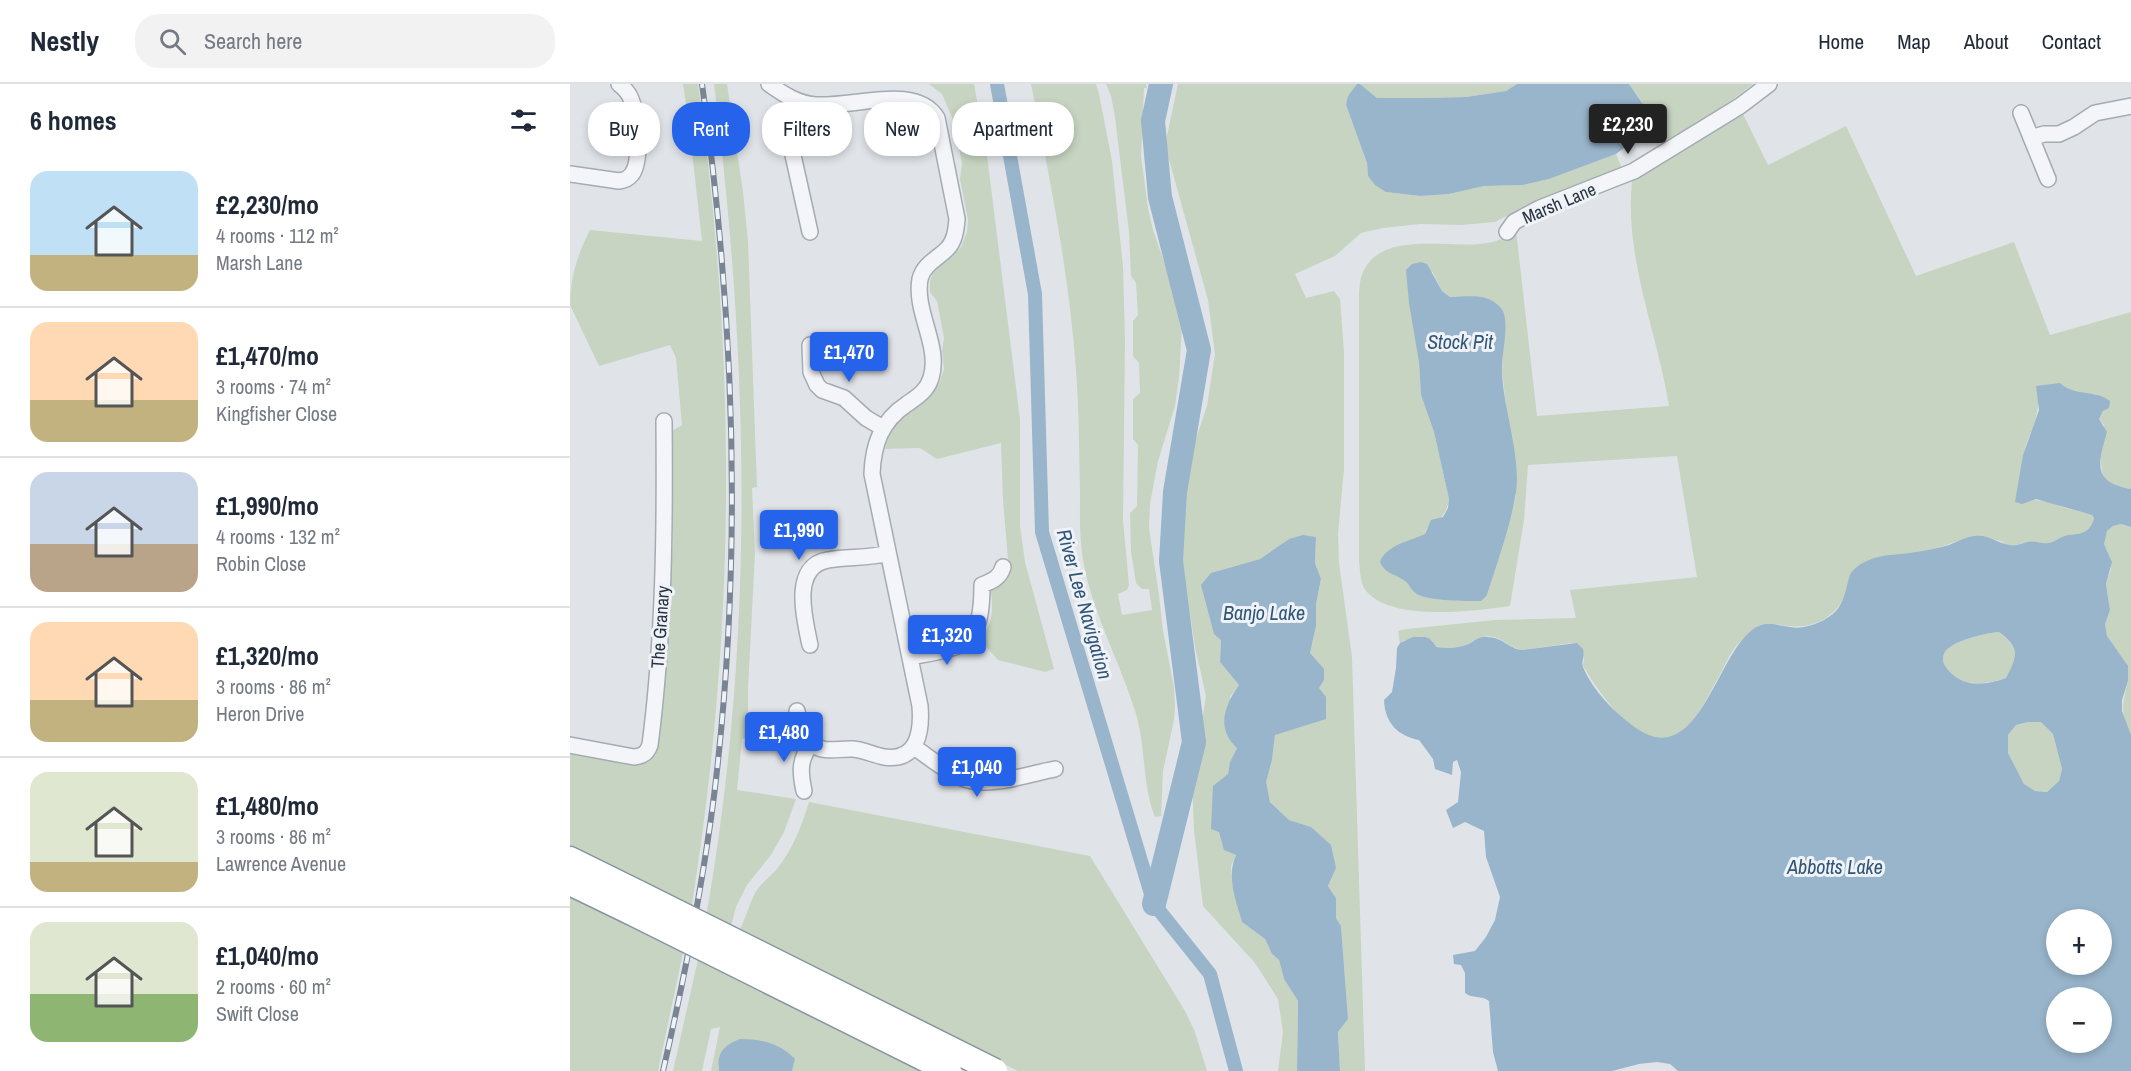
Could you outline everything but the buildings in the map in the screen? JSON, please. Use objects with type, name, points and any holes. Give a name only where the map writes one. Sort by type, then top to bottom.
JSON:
[{"type":"highway","points":[[570,859],[634,903],[949,1071]]},
{"type":"highway","points":[[570,883],[634,903],[996,1071]]},
{"type":"street","points":[[570,174],[619,181],[627,179],[634,171],[638,134],[636,115],[631,97],[619,84]]},
{"type":"street","points":[[769,84],[794,100],[822,105],[905,90],[925,98],[934,109],[937,118],[957,219],[950,245],[926,267],[920,282],[920,295],[933,362],[932,377],[925,390],[896,412],[883,428],[875,446],[872,474],[910,657],[921,719],[919,737],[914,747],[905,755],[889,757],[853,749],[832,751],[819,749],[811,744],[802,730],[797,711]]},
{"type":"street","name":"Marsh Lane","points":[[1507,232],[1514,222],[1540,208],[1634,171],[1740,106],[1769,84]]},
{"type":"street","points":[[794,100],[788,113],[789,136],[810,232]]},
{"type":"street","points":[[2031,138],[2044,134],[2059,134],[2095,113],[2131,106]]},
{"type":"street","points":[[2021,113],[2048,179]]},
{"type":"street","points":[[810,345],[811,372],[817,385],[822,390],[844,398],[866,418],[883,428]]},
{"type":"street","name":"The Granary","points":[[570,745],[634,757],[641,757],[650,745],[662,599],[664,421]]},
{"type":"street","points":[[810,645],[802,596],[805,581],[815,567],[827,560],[868,558],[888,553]]},
{"type":"street","points":[[910,657],[954,648],[969,639],[978,627],[981,617],[982,585],[997,578],[1002,573],[1003,567]]},
{"type":"street","points":[[804,790],[800,769],[802,758],[811,744]]},
{"type":"street","points":[[914,747],[954,774],[972,781],[989,782],[1055,769]]},
{"type":"green space","points":[[683,84],[698,84],[700,102],[686,102]]},
{"type":"green space","points":[[714,84],[727,84],[730,102],[716,102]]},
{"type":"green space","points":[[929,84],[974,84],[977,102],[952,102],[952,117],[942,94]]},
{"type":"green space","points":[[1031,84],[1096,84],[1112,161],[1123,267],[1125,339],[1123,520],[1129,585],[1127,590],[1118,594],[1122,615],[1152,610],[1149,589],[1142,589],[1136,583],[1131,552],[1130,513],[1137,506],[1138,445],[1133,439],[1133,399],[1140,393],[1139,363],[1133,356],[1133,321],[1138,315],[1136,283],[1131,276],[1129,232],[1115,117],[1106,84],[1146,84],[1147,88],[1144,88],[1141,156],[1148,208],[1153,230],[1179,304],[1182,326],[1175,406],[1158,461],[1150,504],[1149,528],[1163,631],[1174,687],[1175,707],[1163,771],[1161,816],[1155,817],[1151,805],[1136,714],[1094,603],[1084,565],[1073,334],[1058,226],[1045,156],[1074,156],[1074,102],[1035,102]]},
{"type":"green space","points":[[1178,84],[1357,84],[1346,105],[1367,163],[1368,176],[1386,192],[1420,196],[1449,194],[1484,186],[1523,185],[1549,179],[1616,154],[1622,169],[1522,208],[1495,222],[1461,225],[1420,224],[1361,233],[1335,256],[1295,274],[1306,298],[1334,291],[1340,299],[1344,352],[1344,469],[1338,534],[1339,563],[1352,657],[1365,1071],[1340,1071],[1338,1032],[1348,1019],[1341,926],[1336,919],[1336,898],[1328,886],[1336,868],[1311,827],[1289,820],[1270,802],[1265,782],[1272,760],[1275,735],[1319,688],[1310,653],[1316,626],[1316,604],[1321,579],[1315,563],[1316,537],[1289,539],[1260,559],[1212,573],[1221,640],[1220,662],[1239,685],[1230,697],[1237,748],[1230,762],[1219,832],[1236,855],[1231,866],[1232,883],[1242,922],[1265,939],[1272,954],[1279,960],[1284,979],[1298,1001],[1297,1071],[1278,1071],[1283,1032],[1278,999],[1255,963],[1203,906],[1194,830],[1192,783],[1206,696],[1195,647],[1177,513],[1182,480],[1207,406],[1215,354],[1208,300],[1165,145]]},
{"type":"green space","points":[[1360,84],[1517,84],[1506,91],[1466,97],[1377,98]]},
{"type":"green space","points":[[1629,84],[1753,84],[1675,138],[1664,139],[1648,130],[1650,124],[1647,112]]},
{"type":"green space","points":[[1743,114],[1768,165],[1846,126],[1916,276],[2014,242],[2050,335],[2131,312],[2131,489],[2110,484],[2104,478],[2102,471],[2104,425],[2099,419],[2103,411],[2109,407],[2096,394],[2036,386],[2038,409],[2023,457],[2022,472],[2025,484],[2031,499],[2092,515],[2094,518],[2089,529],[2051,543],[2033,542],[2008,545],[1992,539],[1967,538],[1921,553],[1868,560],[1852,573],[1847,590],[1836,610],[1819,622],[1799,626],[1777,624],[1759,630],[1739,642],[1693,720],[1682,731],[1668,738],[1653,737],[1638,731],[1625,720],[1600,692],[1583,666],[1584,659],[1572,643],[1522,650],[1488,636],[1480,637],[1462,646],[1449,648],[1440,647],[1430,639],[1405,640],[1400,643],[1398,631],[1407,629],[1495,620],[1576,618],[1570,590],[1697,577],[1677,456],[1528,465],[1524,520],[1510,606],[1454,612],[1411,610],[1391,606],[1375,599],[1364,588],[1361,578],[1359,561],[1359,292],[1364,270],[1374,257],[1389,249],[1424,244],[1481,244],[1499,240],[1516,230],[1537,416],[1669,406],[1637,266],[1631,210],[1632,181]],"holes":[[[1432,271],[1442,291],[1450,297],[1463,297],[1505,320],[1502,370],[1516,497],[1487,595],[1412,589],[1404,579],[1411,541],[1425,534],[1426,529],[1442,517],[1449,499],[1434,432],[1421,395],[1419,362]]]},
{"type":"green space","points":[[692,156],[707,156],[711,188],[720,292],[725,395],[726,498],[717,703],[706,806],[691,910],[570,845],[570,750],[638,765],[648,762],[656,754],[666,668],[673,539],[671,437],[672,431],[682,425],[676,358],[670,345],[599,366],[570,305],[573,275],[590,230],[702,241]]},
{"type":"green space","points":[[722,156],[738,156],[748,241],[757,487],[752,488],[755,553],[748,689],[748,737],[742,739],[737,790],[796,799],[784,832],[771,855],[747,885],[736,907],[730,930],[706,917],[722,813],[733,709],[742,501],[740,397]]},
{"type":"green space","points":[[960,156],[987,156],[1020,419],[1020,526],[1025,562],[1054,669],[1045,672],[998,660],[979,639],[990,623],[992,602],[990,589],[1005,581],[1009,571],[1001,443],[937,459],[920,448],[885,449],[892,427],[902,414],[924,400],[939,384],[944,369],[942,351],[944,338],[937,301],[930,292],[930,281],[933,273],[961,247],[967,232],[968,220],[960,179]]},
{"type":"green space","points":[[2121,524],[2131,527],[2131,735],[2123,708],[2128,681],[2107,636],[2105,624],[2110,610],[2106,584],[2111,569],[2104,536],[2113,526]]},
{"type":"green space","points":[[1999,632],[2011,643],[2015,653],[2013,664],[2006,678],[1984,683],[1969,682],[1955,676],[1946,667],[1943,657],[1947,649],[1953,645],[1977,636]]},
{"type":"green space","points":[[2041,722],[2053,734],[2062,769],[2059,781],[2047,792],[2035,791],[2024,784],[2008,753],[2008,735],[2016,725]]},
{"type":"green space","points":[[809,802],[1090,856],[1185,1011],[1195,1032],[1207,1071],[1018,1071],[739,932],[755,893],[777,869],[792,845]]},
{"type":"green space","points":[[570,896],[684,948],[658,1071],[570,1071]]},
{"type":"green space","points":[[699,955],[930,1071],[792,1071],[795,1059],[718,1065],[719,1071],[711,1071],[720,1027],[711,1029],[702,1071],[673,1071]]},
{"type":"water","points":[[1357,84],[1377,98],[1426,98],[1466,97],[1506,91],[1517,84],[1629,84],[1645,107],[1650,124],[1648,130],[1616,154],[1549,179],[1523,185],[1484,186],[1449,194],[1420,196],[1386,192],[1375,185],[1368,176],[1367,163],[1346,105],[1348,96]]},
{"type":"water","name":"Stock Pit","points":[[1421,262],[1427,264],[1442,291],[1450,297],[1484,297],[1496,303],[1504,313],[1503,386],[1515,451],[1517,483],[1502,546],[1487,595],[1481,601],[1440,600],[1419,595],[1404,580],[1387,571],[1380,562],[1387,551],[1425,534],[1431,520],[1443,517],[1448,508],[1449,499],[1434,432],[1421,395],[1419,362],[1409,303],[1406,270],[1412,264]]},
{"type":"water","name":"Abbotts Lake","points":[[2060,383],[2072,390],[2098,395],[2110,401],[2109,408],[2103,411],[2099,419],[2107,432],[2101,453],[2101,470],[2110,482],[2131,489],[2131,527],[2121,524],[2113,526],[2107,531],[2104,544],[2112,562],[2106,584],[2110,610],[2105,624],[2107,636],[2128,666],[2128,681],[2122,700],[2122,711],[2131,735],[2131,1071],[1678,1071],[1670,1064],[1657,1062],[1612,1071],[1498,1071],[1493,1052],[1489,1001],[1465,993],[1465,973],[1461,965],[1454,964],[1453,955],[1475,951],[1495,920],[1500,897],[1486,857],[1484,831],[1465,822],[1453,828],[1446,810],[1458,802],[1461,772],[1457,760],[1453,762],[1452,775],[1435,769],[1433,759],[1419,740],[1399,732],[1387,715],[1384,700],[1392,692],[1397,648],[1400,643],[1413,637],[1425,637],[1437,647],[1454,648],[1485,637],[1497,639],[1522,650],[1577,643],[1583,649],[1583,665],[1587,676],[1613,709],[1636,728],[1657,737],[1675,735],[1690,723],[1703,706],[1739,645],[1751,631],[1765,624],[1796,628],[1826,619],[1841,604],[1851,573],[1866,561],[1886,555],[1934,549],[1968,537],[1984,536],[2011,545],[2030,542],[2049,543],[2089,529],[2094,518],[2092,515],[2036,499],[2022,504],[2015,502],[2023,455],[2039,410],[2036,386]],"holes":[[[1999,632],[2011,643],[2015,653],[2013,664],[2006,678],[1976,684],[1962,680],[1949,671],[1943,659],[1947,649],[1968,638]],[[2041,722],[2053,734],[2062,769],[2059,781],[2047,792],[2035,791],[2024,784],[2008,753],[2008,735],[2016,725]]]},
{"type":"water","name":"Banjo Lake","points":[[1303,535],[1316,537],[1315,563],[1321,579],[1316,604],[1316,626],[1310,653],[1324,669],[1324,680],[1319,688],[1326,697],[1326,719],[1275,735],[1266,782],[1270,802],[1289,820],[1311,827],[1331,845],[1336,868],[1328,886],[1336,898],[1336,918],[1341,926],[1348,1019],[1338,1032],[1340,1071],[1297,1071],[1298,1001],[1284,979],[1279,960],[1272,954],[1265,939],[1242,922],[1232,880],[1236,855],[1224,850],[1219,832],[1211,829],[1213,786],[1228,774],[1230,762],[1237,748],[1226,733],[1224,717],[1229,701],[1239,685],[1220,662],[1221,640],[1214,634],[1201,585],[1211,573],[1260,559],[1289,539]]},
{"type":"water","points":[[740,1039],[763,1041],[783,1049],[795,1059],[792,1071],[719,1071],[718,1065],[722,1050]]},
{"type":"waterway","name":"River Lee Navigation","points":[[997,84],[1035,294],[1042,532],[1154,904],[1210,974],[1236,1071]]},
{"type":"waterway","points":[[1154,904],[1194,742],[1171,561],[1175,492],[1199,350],[1160,197],[1153,121],[1161,84]]},
{"type":"railway","points":[[663,1071],[692,934],[709,831],[723,707],[729,618],[732,529],[728,350],[722,261],[702,84]]}]
